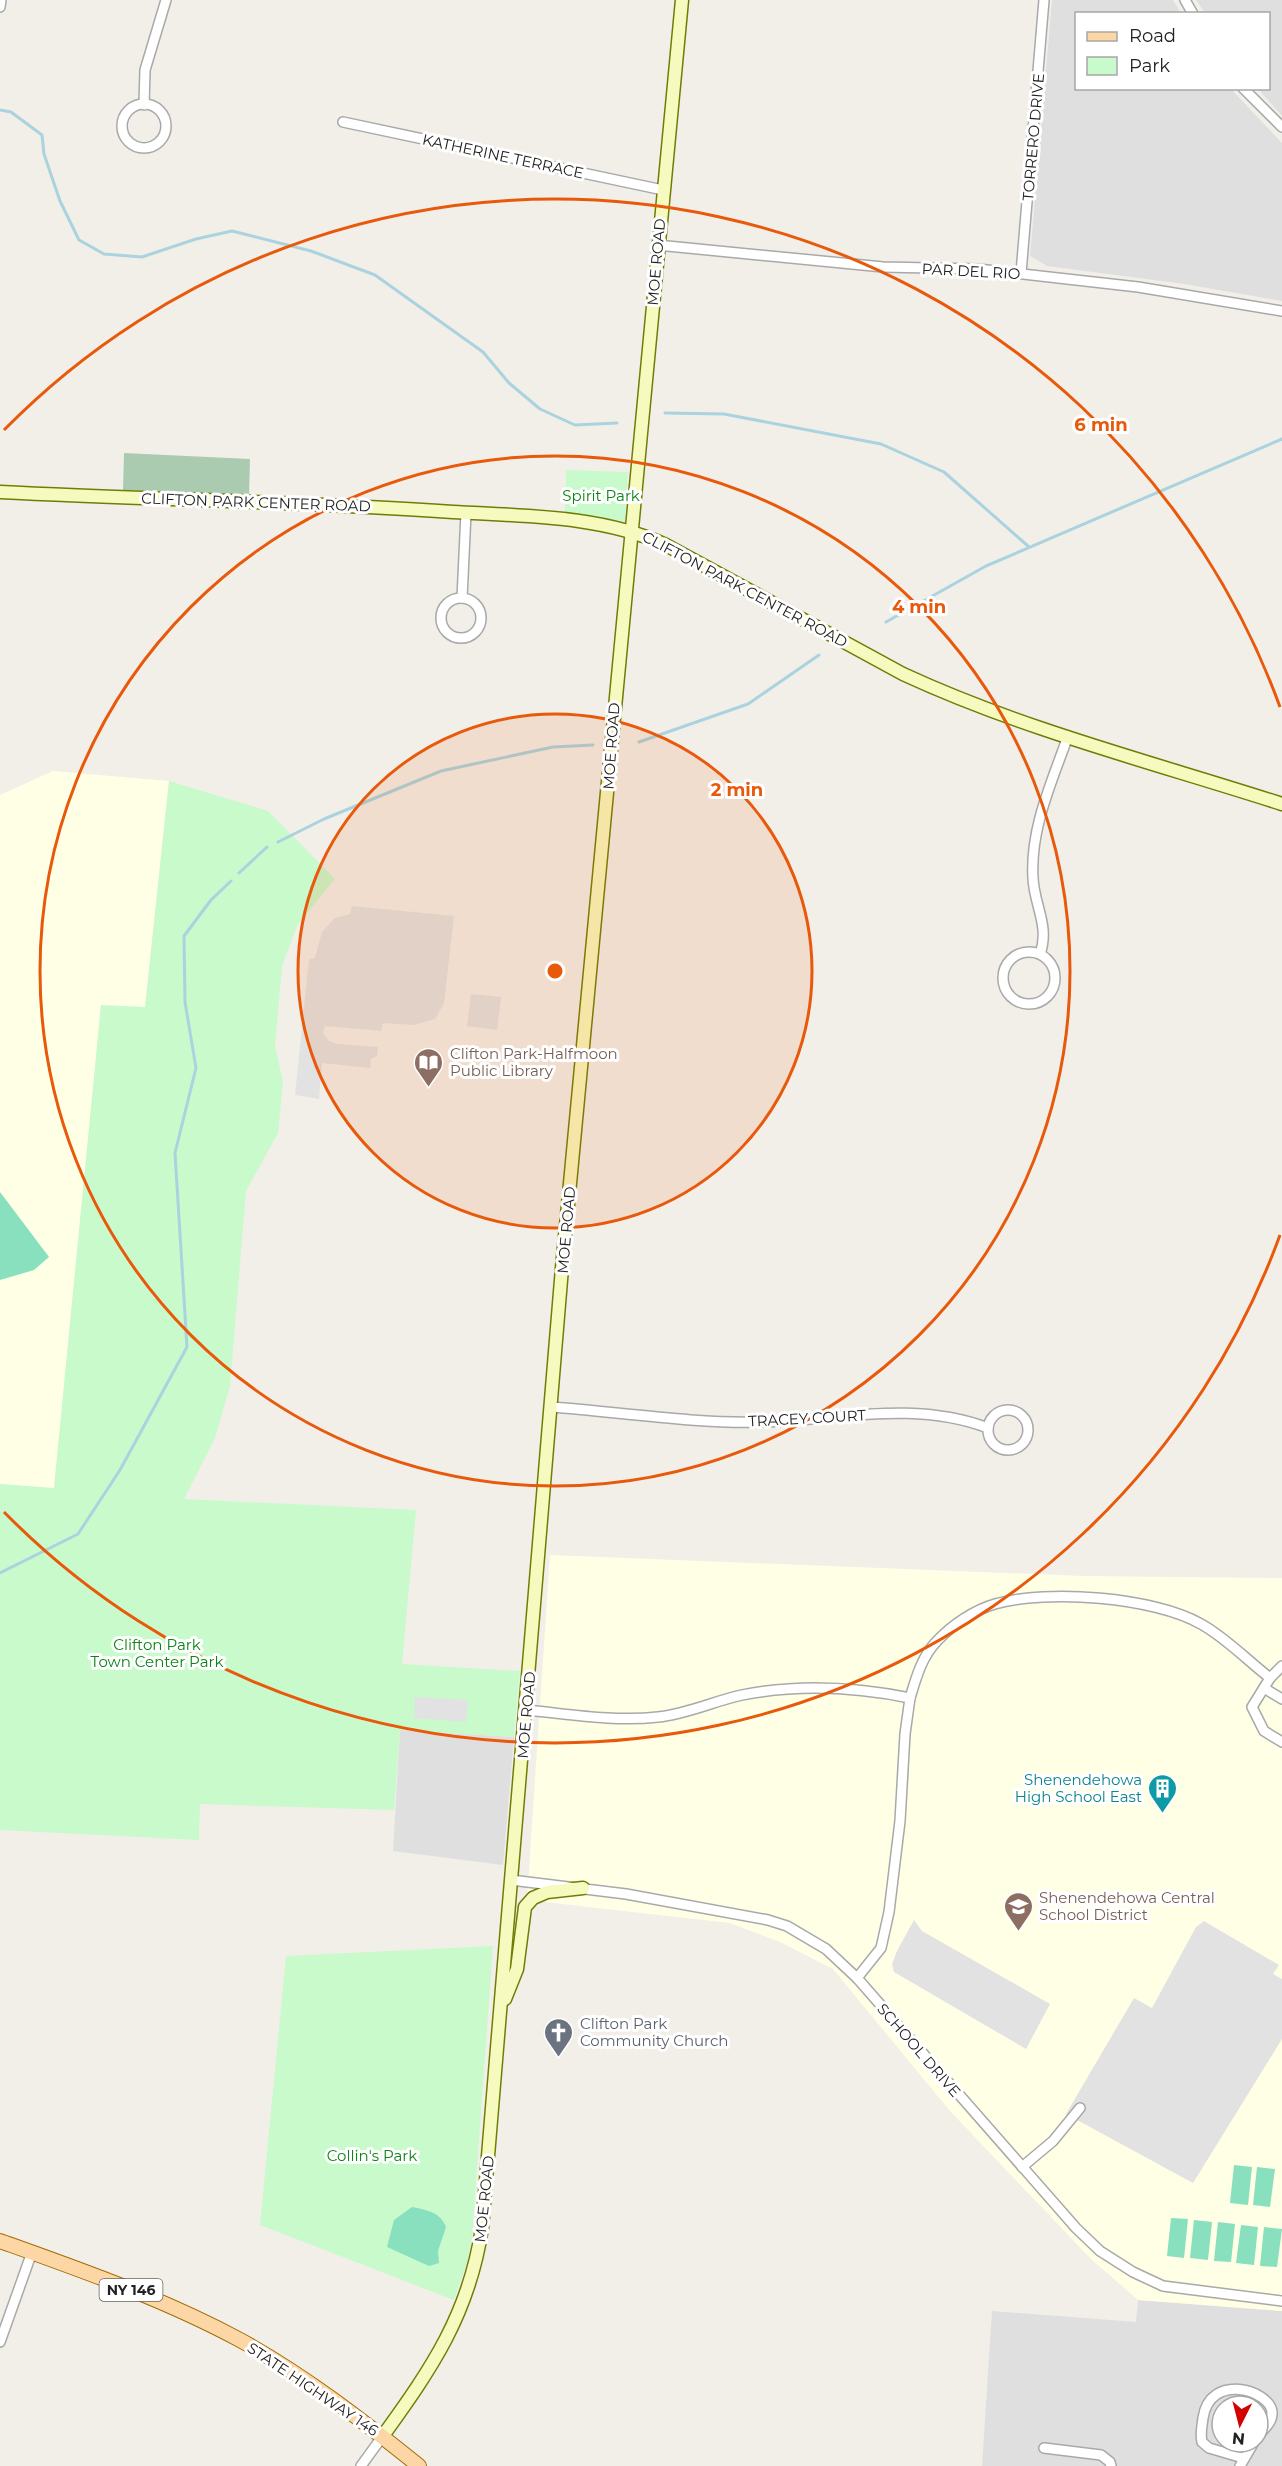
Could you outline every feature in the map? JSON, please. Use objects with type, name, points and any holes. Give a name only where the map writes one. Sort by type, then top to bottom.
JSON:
[{"type":"main road","name":"STATE HIGHWAY 146","points":[[0,2241],[170,2306],[240,2340],[293,2373],[419,2466]]},
{"type":"street","points":[[0,7],[1,0]]},
{"type":"street","points":[[144,105],[145,70],[166,0]]},
{"type":"street","name":"MOE ROAD","points":[[382,2437],[436,2361],[459,2315],[476,2265],[501,2012],[581,1065],[682,0]]},
{"type":"street","name":"TORRERO DRIVE","points":[[1021,273],[1044,0]]},
{"type":"street","points":[[1245,90],[1282,127]]},
{"type":"street","points":[[144,105],[160,112],[166,122],[162,139],[147,148],[129,142],[123,124],[128,112],[144,105]]},
{"type":"street","name":"KATHERINE TERRACE","points":[[343,122],[663,190]]},
{"type":"street","name":"PAR DEL RIO","points":[[657,245],[883,267],[978,269],[1021,273],[1138,287],[1282,311]]},
{"type":"street","name":"CLIFTON PARK CENTER ROAD","points":[[0,492],[466,513],[594,523],[631,531],[666,545],[903,674],[984,709],[1282,804]]},
{"type":"street","points":[[462,598],[466,513]]},
{"type":"street","points":[[462,598],[478,607],[481,619],[472,634],[459,637],[444,628],[441,616],[450,601],[462,598]]},
{"type":"street","points":[[1040,954],[1045,931],[1032,880],[1036,829],[1068,736]]},
{"type":"street","points":[[1021,953],[1040,954],[1053,967],[1054,985],[1048,996],[1038,1002],[1019,1002],[1005,989],[1003,977],[1006,965],[1021,953]]},
{"type":"street","name":"TRACEY COURT","points":[[552,1407],[760,1422],[901,1412],[940,1414],[988,1428]]},
{"type":"street","points":[[1010,1409],[1021,1413],[1029,1430],[1025,1442],[1007,1450],[995,1445],[988,1428],[993,1416],[1010,1409]]},
{"type":"street","points":[[857,1978],[881,1948],[889,1912],[900,1821],[905,1734],[910,1698],[920,1668],[936,1642],[974,1612],[995,1604],[1036,1597],[1106,1598],[1145,1604],[1201,1624],[1270,1678]]},
{"type":"street","points":[[1282,1666],[1270,1678],[1252,1707],[1264,1731],[1282,1742]]},
{"type":"street","points":[[526,1710],[618,1718],[660,1717],[744,1695],[830,1687],[874,1690],[910,1698]]},
{"type":"street","points":[[1264,1688],[1282,1699]]},
{"type":"street","name":"SCHOOL DRIVE","points":[[511,1880],[583,1888],[730,1911],[787,1926],[826,1949],[857,1978],[1100,2251],[1133,2272],[1163,2286],[1282,2301]]},
{"type":"street","points":[[501,2012],[517,1969],[525,1907],[533,1898],[547,1892],[583,1888]]},
{"type":"street","points":[[1022,2166],[1053,2141],[1080,2108]]},
{"type":"street","points":[[0,2342],[32,2252]]},
{"type":"street","points":[[1215,2394],[1222,2389],[1252,2394]]},
{"type":"street","points":[[1210,2398],[1204,2413],[1202,2442],[1210,2448]]},
{"type":"street","points":[[361,2466],[382,2437]]},
{"type":"street","points":[[1044,2448],[1101,2455],[1110,2462],[1111,2466]]},
{"type":"street","points":[[1223,2454],[1241,2462]]},
{"type":"shaded area","points":[[1052,0],[1173,0],[1180,12],[1075,12],[1075,90],[1232,90],[1282,143],[1282,301],[1184,284],[1047,266],[1030,256]]},
{"type":"shaded area","points":[[1196,0],[1282,0],[1282,116],[1259,90],[1270,90],[1270,12],[1204,12]]},
{"type":"shaded area","points":[[124,453],[250,459],[249,496],[123,490]]},
{"type":"shaded area","points":[[53,771],[169,781],[145,1008],[101,1006],[54,1489],[0,1484],[0,795]]},
{"type":"shaded area","points":[[352,906],[454,916],[444,1003],[435,1019],[414,1025],[383,1023],[381,1031],[325,1026],[323,1033],[329,1041],[337,1044],[378,1047],[377,1056],[371,1059],[370,1068],[322,1063],[319,1099],[295,1095],[309,959],[315,958],[322,932],[335,918],[350,914]]},
{"type":"shaded area","points":[[471,994],[501,997],[497,1030],[467,1026]]},
{"type":"shaded area","name":"Shenendehowa Central School District","points":[[550,1555],[1084,1576],[1282,1578],[1282,2311],[1138,2300],[1091,2259],[950,2111],[833,1969],[780,1942],[730,1923],[527,1900]]},
{"type":"shaded area","points":[[415,1697],[468,1700],[466,1722],[414,1718]]},
{"type":"shaded area","points":[[400,1730],[514,1737],[503,1865],[393,1851]]},
{"type":"shaded area","points":[[914,1920],[922,1931],[1050,2004],[1026,2049],[894,1972],[892,1964],[897,1951]]},
{"type":"shaded area","points":[[1204,1921],[1279,1965],[1273,1974],[1282,1979],[1282,2039],[1193,2183],[1066,2114],[1134,1998],[1152,2008],[1196,1927]]},
{"type":"shaded area","points":[[1138,2300],[1282,2311],[1282,2466],[982,2466],[992,2311],[1136,2322]]},
{"type":"green space","name":"Spirit Park","points":[[566,470],[628,472],[625,522],[565,513]]},
{"type":"green space","name":"Clifton Park Town Center Park","points":[[169,781],[268,811],[335,879],[298,924],[282,966],[275,1046],[283,1082],[278,1133],[246,1191],[230,1386],[215,1438],[184,1499],[416,1510],[402,1664],[520,1671],[514,1737],[400,1730],[394,1810],[200,1804],[199,1840],[0,1830],[0,1484],[54,1488],[101,1005],[145,1007]]},
{"type":"green space","points":[[0,1192],[49,1257],[34,1270],[0,1280]]},
{"type":"green space","name":"Collin's Park","points":[[493,1946],[472,2237],[468,2259],[454,2300],[260,2225],[286,1956]]},
{"type":"green space","points":[[1234,2165],[1252,2167],[1248,2205],[1230,2203]]},
{"type":"green space","points":[[1257,2167],[1275,2169],[1270,2207],[1253,2205]]},
{"type":"green space","points":[[412,2207],[437,2215],[446,2227],[438,2251],[439,2263],[429,2266],[387,2247],[394,2220]]},
{"type":"green space","points":[[1171,2218],[1188,2219],[1184,2258],[1167,2256]]},
{"type":"green space","points":[[1194,2220],[1212,2222],[1208,2260],[1190,2258]]},
{"type":"green space","points":[[1218,2222],[1235,2224],[1231,2262],[1214,2261]]},
{"type":"green space","points":[[1241,2225],[1258,2227],[1254,2265],[1236,2263]]},
{"type":"green space","points":[[1264,2227],[1282,2229],[1277,2267],[1260,2266]]},
{"type":"waterway","points":[[0,110],[11,112],[42,135],[44,154],[60,201],[79,240],[104,254],[142,257],[196,239],[232,231],[311,251],[375,275],[483,352],[509,383],[540,409],[575,425],[617,423]]},
{"type":"waterway","points":[[665,413],[724,414],[881,444],[944,472],[1028,546]]},
{"type":"waterway","points":[[886,622],[986,566],[1282,439]]},
{"type":"waterway","points":[[639,742],[748,704],[819,655]]},
{"type":"waterway","points":[[278,842],[324,819],[441,771],[553,747],[593,745]]},
{"type":"waterway","points":[[239,873],[267,847]]},
{"type":"waterway","points":[[0,1573],[78,1534],[120,1470],[187,1347],[175,1153],[196,1068],[185,1002],[184,936],[211,900],[231,881]]},
{"type":"place","name":"Clifton Park-Halfmoon Public Library","points":[[429,1088]]},
{"type":"place","name":"Shenendehowa High School East","points":[[1163,1814]]},
{"type":"place","name":"Shenendehowa Central School District","points":[[1018,1932]]},
{"type":"place","name":"Clifton Park Community Church","points":[[559,2058]]}]
